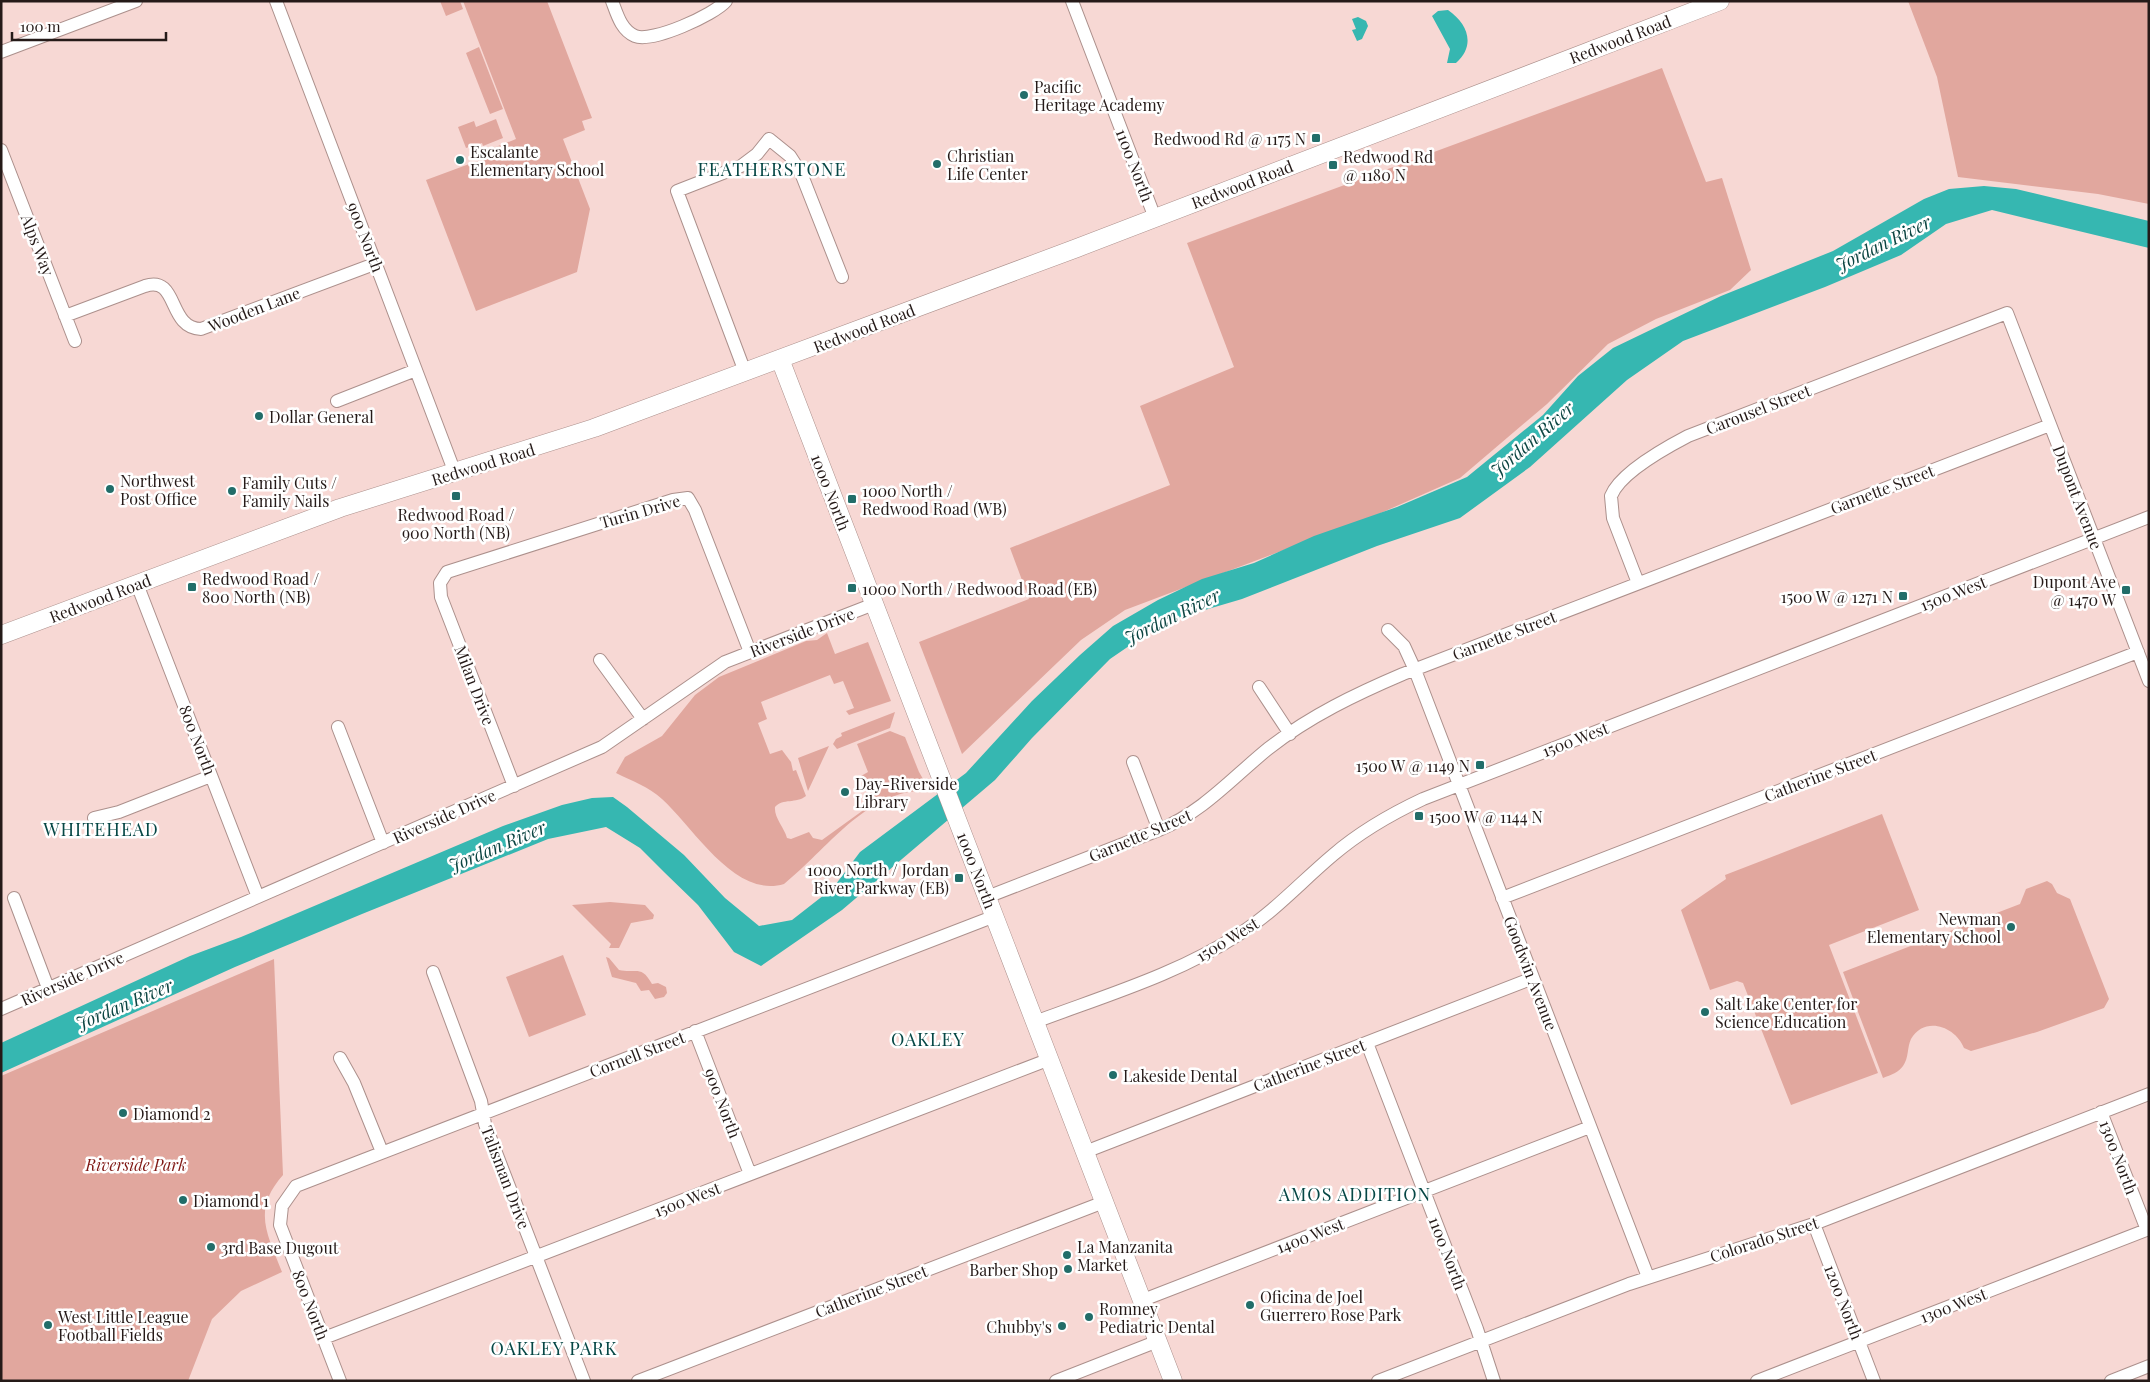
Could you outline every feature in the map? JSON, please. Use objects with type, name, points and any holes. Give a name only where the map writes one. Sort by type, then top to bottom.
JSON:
[{"type":"main road","name":"Redwood Road","points":[[1,635],[340,508],[594,428],[1155,218],[1720,1]]},
{"type":"main road","name":"1000 North","points":[[780,359],[1173,1381]]},
{"type":"street","points":[[1,52],[136,1]]},
{"type":"street","name":"900 North","points":[[276,1],[377,263],[455,473]]},
{"type":"street","points":[[612,1],[621,23],[634,36],[647,38],[715,10],[726,1]]},
{"type":"street","name":"1100 North","points":[[1072,1],[1155,218]]},
{"type":"street","points":[[745,372],[677,191],[741,166],[757,154],[769,139],[790,156],[801,173],[842,277]]},
{"type":"street","name":"Alps Way","points":[[1,150],[75,341]]},
{"type":"street","name":"Wooden Lane","points":[[66,316],[155,284],[168,292],[181,321],[190,327],[201,329],[377,263]]},
{"type":"street","name":"Dupont Avenue","points":[[2007,312],[2149,681]]},
{"type":"street","name":"Carousel Street","points":[[1638,584],[1613,518],[1611,496],[1622,481],[1647,461],[1688,436],[2007,312]]},
{"type":"street","points":[[337,401],[416,370]]},
{"type":"street","name":"Garnette Street","points":[[987,897],[1160,830],[1198,810],[1255,760],[1336,704],[1415,670],[2050,425]]},
{"type":"street","name":"Turin Drive","points":[[440,583],[444,574],[456,568],[674,500],[688,498],[695,510],[750,652]]},
{"type":"street","name":"1500 West","points":[[1035,1022],[1171,970],[1220,946],[1277,906],[1353,838],[1399,810],[1459,784],[2149,517]]},
{"type":"street","name":"Milan Drive","points":[[440,583],[441,597],[514,786]]},
{"type":"street","name":"800 North","points":[[137,584],[258,897]]},
{"type":"street","name":"Riverside Drive","points":[[1,1009],[602,747],[716,667],[874,604]]},
{"type":"street","name":"Goodwin Avenue","points":[[1388,630],[1404,646],[1415,670],[1648,1277]]},
{"type":"street","name":"Catherine Street","points":[[1502,898],[2138,652]]},
{"type":"street","points":[[600,660],[642,719]]},
{"type":"street","points":[[1258,687],[1290,734]]},
{"type":"street","points":[[338,727],[383,843]]},
{"type":"street","points":[[1133,762],[1160,830]]},
{"type":"street","points":[[94,818],[119,812],[212,776]]},
{"type":"street","points":[[14,898],[48,988]]},
{"type":"street","name":"Cornell Street","points":[[285,1200],[300,1183],[994,916]]},
{"type":"street","name":"Talisman Drive","points":[[433,972],[481,1101],[485,1124],[584,1381]]},
{"type":"street","name":"Catherine Street","points":[[1085,1152],[1533,978]]},
{"type":"street","name":"900 North","points":[[695,1032],[750,1174]]},
{"type":"street","name":"1100 North","points":[[1367,1043],[1494,1381]]},
{"type":"street","points":[[340,1058],[354,1083],[382,1152]]},
{"type":"street","name":"1500 West","points":[[324,1338],[1050,1059]]},
{"type":"street","name":"Colorado Street","points":[[1378,1381],[1648,1277],[1814,1224],[2149,1094]]},
{"type":"street","name":"1300 North","points":[[2101,1112],[2148,1230]]},
{"type":"street","name":"1400 West","points":[[1142,1300],[1590,1127]]},
{"type":"street","name":"800 North","points":[[285,1200],[280,1225],[340,1381]]},
{"type":"street","name":"Catherine Street","points":[[638,1381],[1104,1202]]},
{"type":"street","name":"1200 North","points":[[1814,1224],[1874,1381]]},
{"type":"street","name":"1300 West","points":[[1757,1381],[2148,1230]]},
{"type":"street","points":[[1056,1381],[1158,1341]]},
{"type":"street","points":[[2112,1381],[2149,1366]]},
{"type":"green space","points":[[440,1],[460,1],[463,9],[446,16]]},
{"type":"green space","points":[[463,1],[547,1],[592,118],[582,121],[585,130],[563,139],[590,209],[577,272],[476,311],[426,180],[480,160],[478,154],[516,139]]},
{"type":"green space","points":[[1908,1],[2149,1],[2149,204],[2098,194],[1958,177],[1937,77]]},
{"type":"green space","points":[[479,47],[503,109],[490,114],[466,53]]},
{"type":"green space","points":[[1662,68],[1706,182],[1722,178],[1751,270],[1730,290],[1656,319],[1608,344],[1547,404],[1460,478],[1374,516],[1125,610],[1081,640],[962,754],[919,642],[1029,599],[1010,548],[1170,485],[1140,406],[1234,367],[1187,243]]},
{"type":"green space","points":[[496,119],[503,138],[483,146],[482,143],[466,148],[458,127],[474,121],[476,127]]},
{"type":"green space","points":[[827,633],[835,654],[868,642],[891,701],[849,715],[846,711],[854,708],[843,681],[834,684],[830,675],[761,702],[767,719],[758,723],[770,754],[782,750],[791,762],[793,771],[796,770],[806,796],[798,800],[778,804],[775,807],[776,815],[787,838],[791,839],[809,832],[813,838],[822,840],[876,801],[874,795],[866,789],[861,776],[868,772],[857,744],[890,731],[905,737],[919,772],[930,791],[908,792],[887,799],[868,809],[833,838],[784,884],[766,886],[749,881],[732,871],[702,843],[662,799],[640,784],[616,773],[625,757],[662,736],[695,695],[719,677],[806,641],[817,640]]},
{"type":"green space","points":[[895,712],[890,728],[837,749],[833,744],[836,739],[842,736],[841,733]]},
{"type":"green space","points":[[829,746],[808,791],[798,758]]},
{"type":"green space","points":[[1882,814],[1919,910],[1829,945],[1878,1073],[1791,1105],[1743,983],[1737,981],[1710,990],[1681,910],[1726,879],[1725,875]]},
{"type":"green space","points":[[2047,881],[2052,884],[2057,893],[2070,899],[2109,999],[2104,1008],[2037,1032],[1971,1051],[1964,1048],[1954,1034],[1947,1030],[1940,1027],[1924,1027],[1911,1039],[1905,1063],[1901,1068],[1883,1078],[1843,972],[2020,904],[2026,889]]},
{"type":"green space","points":[[610,902],[645,905],[654,915],[653,919],[631,923],[619,948],[609,948],[611,944],[572,905]]},
{"type":"green space","points":[[563,955],[586,1015],[529,1037],[506,977]]},
{"type":"green space","points":[[606,957],[619,970],[638,971],[645,974],[652,984],[658,983],[666,987],[667,993],[664,997],[655,999],[649,990],[641,991],[636,983],[612,977]]},
{"type":"green space","name":"Riverside Park","points":[[274,959],[283,1175],[273,1188],[268,1199],[265,1222],[271,1245],[282,1272],[241,1291],[212,1319],[188,1381],[1,1381],[1,1076]]},
{"type":"water","points":[[1448,10],[1465,28],[1467,35],[1466,49],[1456,63],[1447,63],[1450,49],[1432,16],[1438,11]]},
{"type":"water","points":[[1358,17],[1366,21],[1368,26],[1362,39],[1357,41],[1352,30],[1356,29],[1352,19]]},
{"type":"water","name":"Jordan River","points":[[1984,186],[2016,189],[2149,221],[2149,248],[1992,210],[1946,224],[1901,255],[1825,287],[1683,341],[1627,380],[1530,467],[1460,518],[1377,546],[1242,599],[1164,622],[1110,659],[1032,738],[995,780],[842,910],[761,966],[734,952],[698,905],[640,848],[606,827],[548,839],[362,914],[235,967],[1,1073],[1,1043],[190,956],[241,937],[503,826],[562,805],[592,798],[613,797],[627,807],[684,855],[725,898],[759,926],[792,920],[833,888],[860,852],[966,773],[1032,701],[1113,626],[1158,600],[1202,579],[1254,563],[1314,536],[1397,507],[1467,477],[1543,415],[1578,376],[1613,348],[1721,296],[1833,251],[1924,199],[1949,189]]},
{"type":"place","name":"Pacific Heritage Academy","points":[[1024,95]]},
{"type":"place","name":"Redwood Rd @ 1175 N","points":[[1316,138]]},
{"type":"place","name":"Escalante Elementary School","points":[[460,160]]},
{"type":"place","name":"Christian Life Center","points":[[937,164]]},
{"type":"place","name":"Redwood Rd @ 1180 N","points":[[1333,165]]},
{"type":"place","name":"Dollar General","points":[[259,416]]},
{"type":"place","name":"Northwest Post Office","points":[[110,489]]},
{"type":"place","name":"Family Cuts / Family Nails","points":[[232,491]]},
{"type":"place","name":"Redwood Road / 900 North (NB)","points":[[456,496]]},
{"type":"place","name":"1000 North / Redwood Road (WB)","points":[[852,499]]},
{"type":"place","name":"Redwood Road / 800 North (NB)","points":[[192,587]]},
{"type":"place","name":"1000 North / Redwood Road (EB)","points":[[852,588]]},
{"type":"place","name":"Dupont Ave @ 1470 W","points":[[2126,590]]},
{"type":"place","name":"1500 W @ 1271 N","points":[[1903,596]]},
{"type":"place","name":"1500 W @ 1149 N","points":[[1480,765]]},
{"type":"place","name":"Day-Riverside Library","points":[[845,792]]},
{"type":"place","name":"1500 W @ 1144 N","points":[[1419,816]]},
{"type":"place","name":"1000 North / Jordan River Parkway (EB)","points":[[959,878]]},
{"type":"place","name":"Newman Elementary School","points":[[2011,927]]},
{"type":"place","name":"Salt Lake Center for Science Education","points":[[1705,1012]]},
{"type":"place","name":"Lakeside Dental","points":[[1113,1075]]},
{"type":"place","name":"Diamond 2","points":[[123,1113]]},
{"type":"place","name":"Diamond 1","points":[[183,1200]]},
{"type":"place","name":"3rd Base Dugout","points":[[211,1247]]},
{"type":"place","name":"La Manzanita Market","points":[[1067,1255]]},
{"type":"place","name":"Barber Shop","points":[[1068,1269]]},
{"type":"place","name":"Oficina de Joel Guerrero Rose Park","points":[[1250,1305]]},
{"type":"place","name":"Romney Pediatric Dental","points":[[1089,1317]]},
{"type":"place","name":"West Little League Football Fields","points":[[48,1325]]},
{"type":"place","name":"Chubby's","points":[[1062,1326]]},
{"type":"district","name":"FEATHERSTONE","points":[[772,169]]},
{"type":"district","name":"WHITEHEAD","points":[[101,829]]},
{"type":"district","name":"OAKLEY","points":[[928,1039]]},
{"type":"district","name":"AMOS ADDITION","points":[[1355,1194]]},
{"type":"district","name":"OAKLEY PARK","points":[[554,1348]]}]
